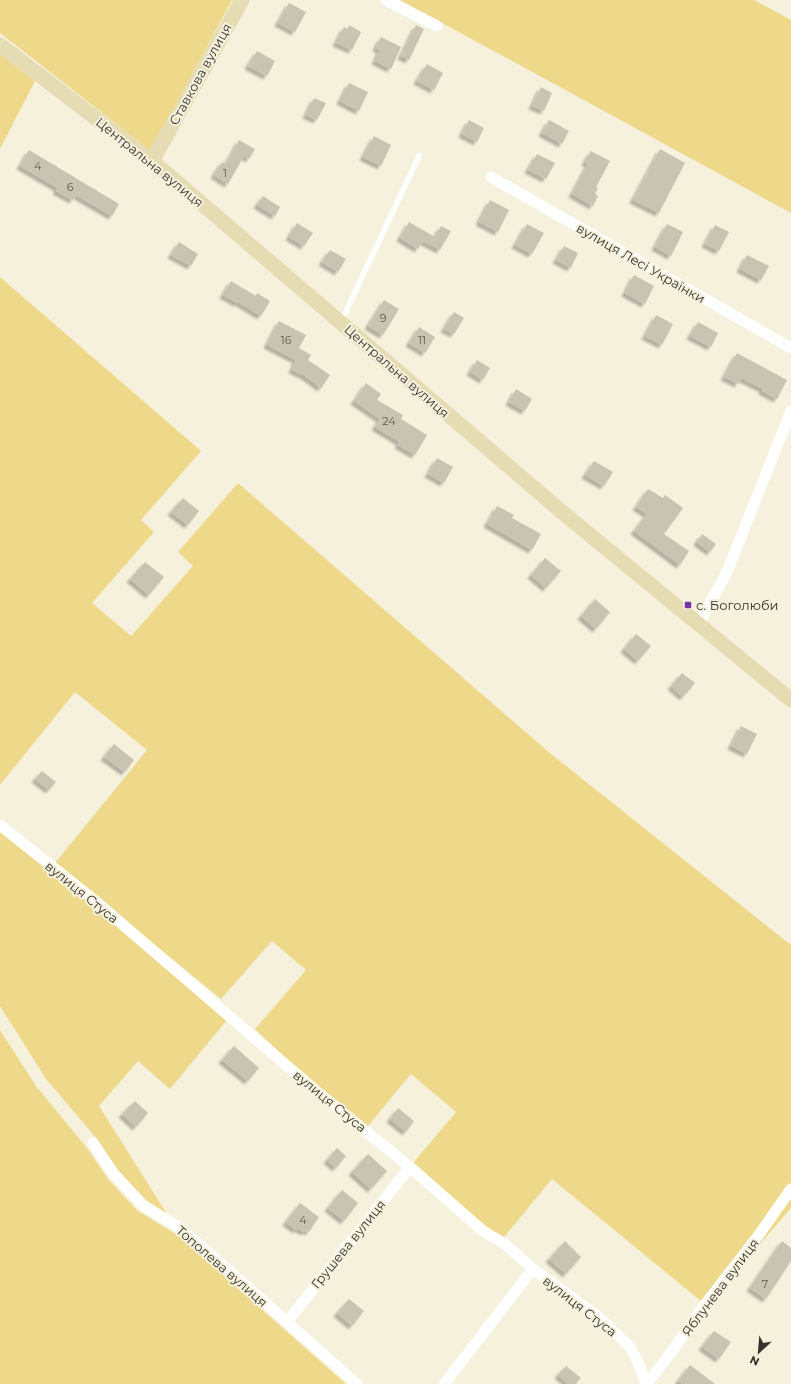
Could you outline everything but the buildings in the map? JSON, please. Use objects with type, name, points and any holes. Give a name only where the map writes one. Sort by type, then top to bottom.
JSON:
[{"type":"street","name":"Ставкова вулиця","points":[[156,155],[242,0]]},
{"type":"street","points":[[386,0],[436,26]]},
{"type":"street","name":"Центральна вулиця","points":[[0,45],[156,155],[341,323],[562,512],[791,700]]},
{"type":"street","name":"вулиця Лесі Українки","points":[[491,178],[791,348]]},
{"type":"street","points":[[698,625],[727,572],[791,411]]},
{"type":"street","name":"вулиця Стуса","points":[[0,825],[93,899],[315,1090],[410,1167],[483,1231],[505,1244],[533,1269],[600,1318],[630,1346],[646,1384]]},
{"type":"street","name":"Тополева вулиця","points":[[93,1143],[114,1174],[143,1205],[183,1230],[357,1384]]},
{"type":"street","name":"Грушева вулиця","points":[[287,1322],[410,1167]]},
{"type":"street","name":"Яблунева вулиця","points":[[646,1384],[676,1347],[703,1307],[758,1236],[791,1189]]},
{"type":"street","points":[[444,1384],[533,1269]]},
{"type":"lane","points":[[341,323],[419,156]]},
{"type":"shaded area","points":[[0,0],[232,0],[151,151],[0,33]]},
{"type":"shaded area","points":[[400,0],[754,0],[791,20],[791,213]]},
{"type":"shaded area","points":[[0,54],[35,81],[0,149]]},
{"type":"shaded area","points":[[0,277],[201,451],[141,520],[154,532],[92,603],[131,636],[193,566],[178,552],[238,483],[551,754],[791,945],[791,1208],[707,1306],[552,1179],[504,1237],[486,1227],[413,1163],[456,1112],[411,1074],[368,1126],[293,1065],[255,1029],[306,970],[272,941],[221,999],[55,863],[147,750],[75,692],[0,785]]},
{"type":"shaded area","points":[[0,832],[89,903],[227,1020],[170,1089],[138,1061],[99,1106],[167,1214],[146,1201],[118,1171],[98,1140],[46,1079],[0,1006]]},
{"type":"shaded area","points":[[0,1030],[36,1086],[87,1148],[108,1179],[138,1211],[179,1236],[346,1384],[0,1384]]},
{"type":"place","name":"с. Боголюби","points":[[688,605]]}]
